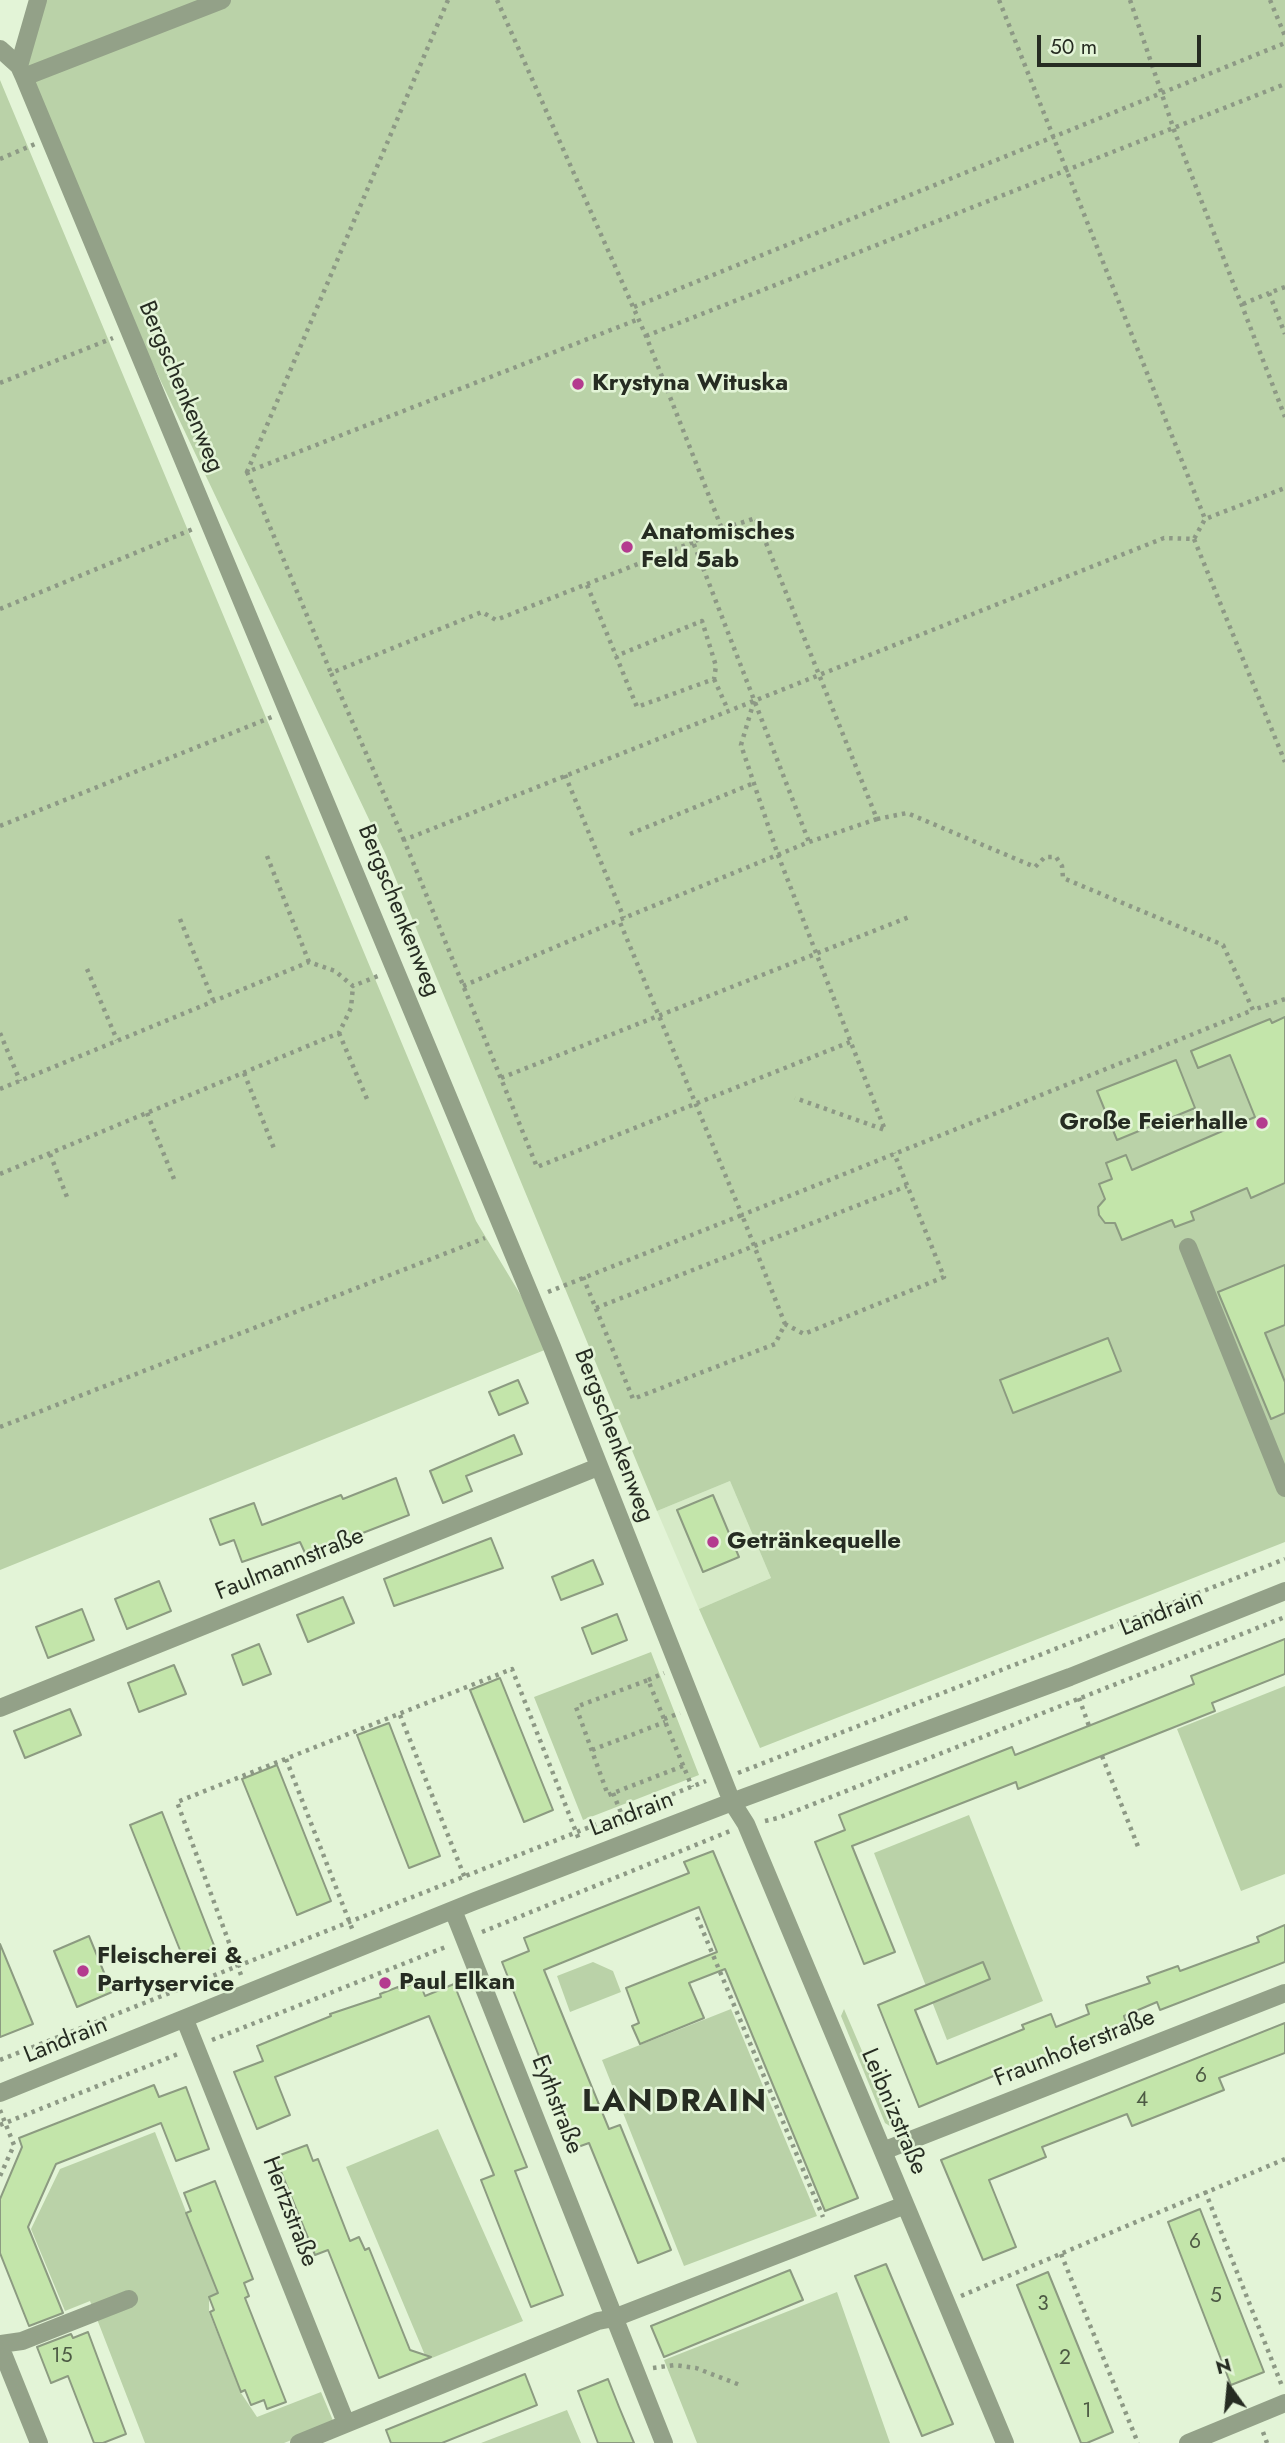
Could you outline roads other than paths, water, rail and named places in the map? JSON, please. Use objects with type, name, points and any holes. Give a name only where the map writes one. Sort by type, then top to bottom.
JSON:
[{"type":"street","points":[[22,71],[38,0]]},
{"type":"street","points":[[22,71],[222,0]]},
{"type":"street","name":"Bergschenkenweg","points":[[0,49],[22,71],[532,1299],[732,1802]]},
{"type":"street","points":[[1188,1247],[1285,1488]]},
{"type":"street","name":"Faulmannstraße","points":[[0,1708],[598,1467]]},
{"type":"street","name":"Landrain","points":[[0,2093],[475,1901],[732,1802],[1070,1677],[1285,1591]]},
{"type":"street","name":"Leibnizstraße","points":[[732,1802],[746,1824],[1005,2443]]},
{"type":"street","name":"Eythstraße","points":[[453,1910],[664,2443]]},
{"type":"street","name":"Fraunhoferstraße","points":[[883,2151],[1285,1993]]},
{"type":"street","name":"Hertzstraße","points":[[185,2020],[346,2423]]},
{"type":"street","points":[[299,2443],[598,2321],[614,2318],[905,2205]]},
{"type":"street","points":[[39,2443],[0,2345],[22,2341],[129,2299]]},
{"type":"street","points":[[1188,2443],[1285,2403]]},
{"type":"place","name":"Krystyna Wituska","points":[[578,384]]},
{"type":"place","name":"Anatomisches Feld 5ab","points":[[627,547]]},
{"type":"place","name":"Große Feierhalle","points":[[1262,1123]]},
{"type":"place","name":"Getränkequelle","points":[[713,1542]]},
{"type":"place","name":"Fleischerei & Partyservice","points":[[83,1971]]},
{"type":"place","name":"Paul Elkan","points":[[385,1983]]},
{"type":"district","name":"LANDRAIN","points":[[675,2103]]}]
